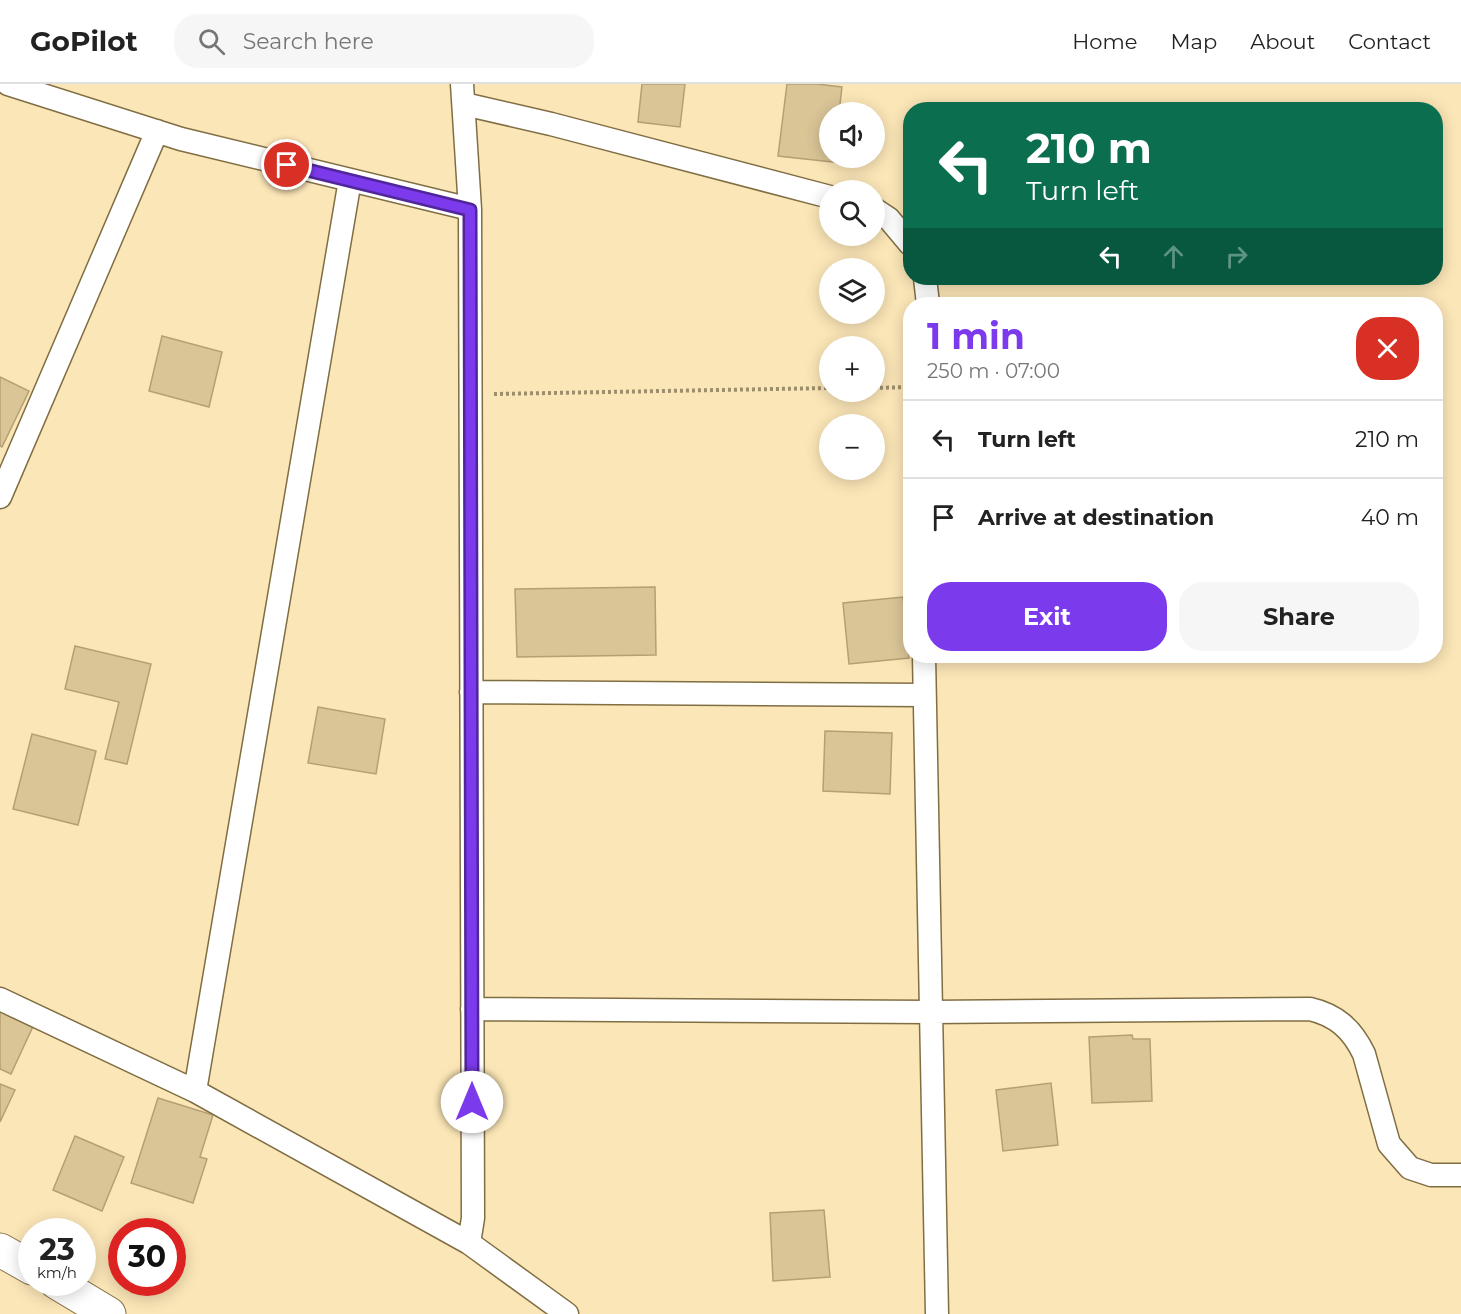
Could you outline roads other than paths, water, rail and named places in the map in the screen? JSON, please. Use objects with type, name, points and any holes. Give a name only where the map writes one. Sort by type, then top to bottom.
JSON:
[{"type":"main road","points":[[0,1250],[18,1260]]},
{"type":"main road","points":[[80,1296],[110,1314]]},
{"type":"street","points":[[8,84],[181,139],[470,210]]},
{"type":"street","points":[[469,1243],[472,1218],[471,395],[470,210],[463,94],[551,124],[819,194]]},
{"type":"street","points":[[0,497],[158,131]]},
{"type":"street","points":[[195,1091],[350,180]]},
{"type":"street","points":[[885,216],[903,236]]},
{"type":"street","points":[[924,663],[937,1314]]},
{"type":"street","points":[[471,692],[924,695]]},
{"type":"street","points":[[0,999],[195,1091],[469,1243],[567,1314]]},
{"type":"street","points":[[472,1009],[930,1012],[1310,1009],[1325,1012],[1349,1029],[1358,1041],[1364,1054],[1389,1144],[1410,1168],[1431,1175],[1461,1175]]}]
